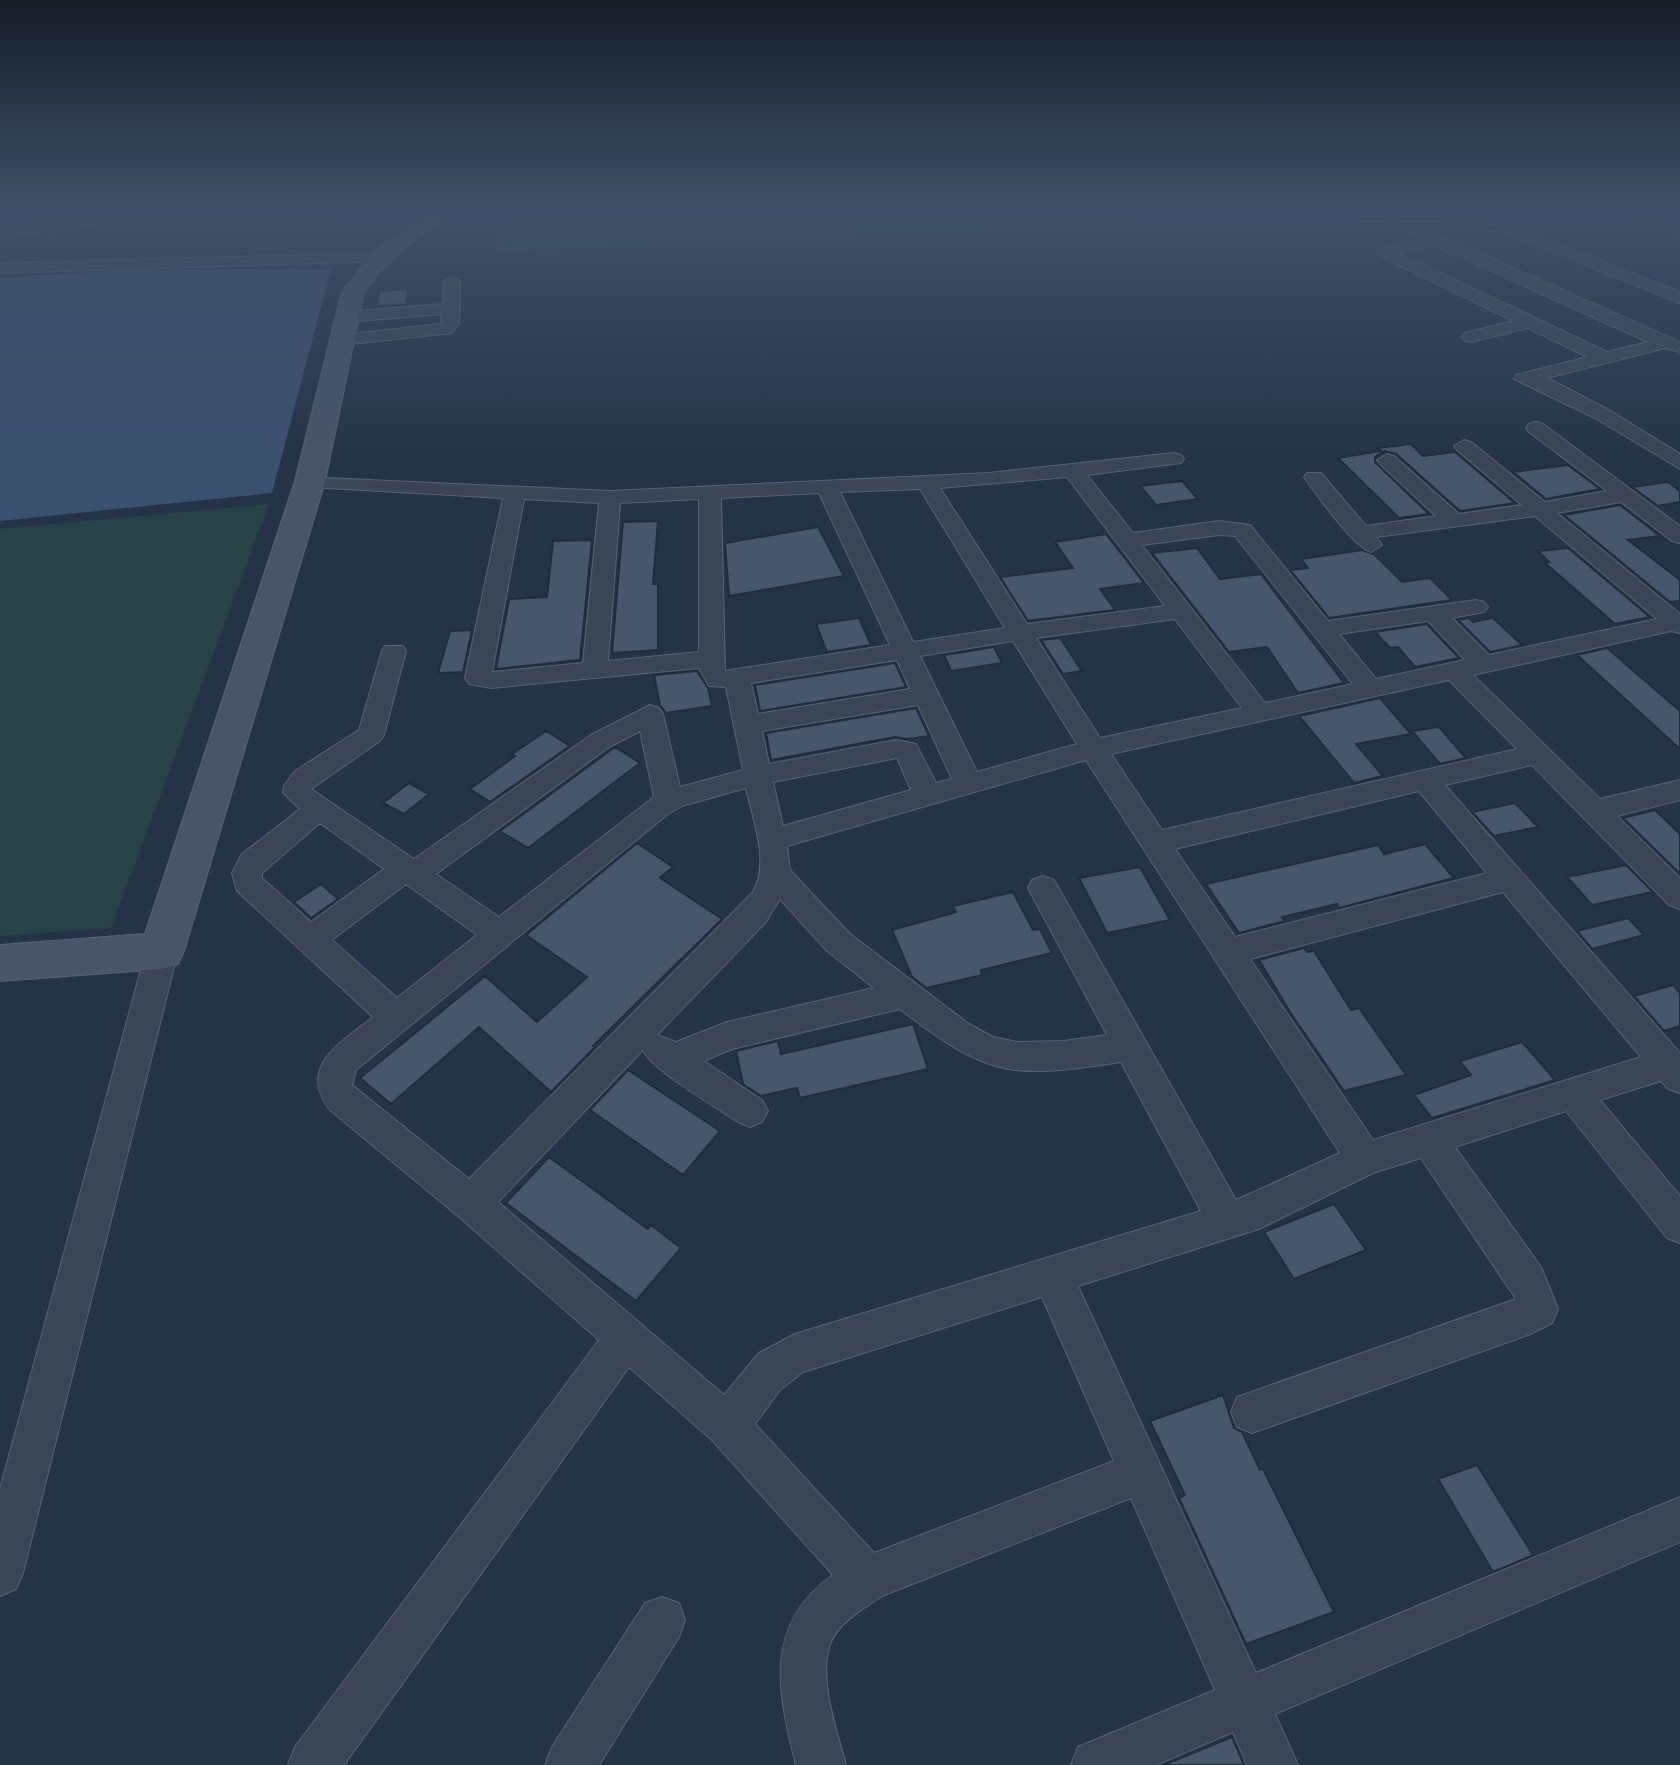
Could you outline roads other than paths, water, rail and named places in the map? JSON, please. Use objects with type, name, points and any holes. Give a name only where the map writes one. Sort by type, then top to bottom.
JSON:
[{"type":"main road","points":[[0,963],[162,951],[310,481],[353,292]]},
{"type":"street","points":[[345,328],[446,329],[450,324],[452,292]]},
{"type":"street","points":[[1466,292],[1604,358]]},
{"type":"street","points":[[1560,292],[1671,339]]},
{"type":"street","points":[[1566,292],[1671,339]]},
{"type":"street","points":[[1471,337],[1529,323]]},
{"type":"street","points":[[1671,339],[1525,378],[1652,444],[1680,463]]},
{"type":"street","points":[[1536,428],[1680,536]]},
{"type":"street","points":[[1652,444],[1680,439]]},
{"type":"street","points":[[1464,446],[1679,624]]},
{"type":"street","points":[[310,481],[610,497],[926,482],[1174,459]]},
{"type":"street","points":[[1387,460],[1454,521]]},
{"type":"street","points":[[1073,470],[1260,714]]},
{"type":"street","points":[[1314,477],[1366,539],[1454,521],[1623,495]]},
{"type":"street","points":[[926,482],[1093,749],[1230,951],[1365,1159]]},
{"type":"street","points":[[827,488],[968,783]]},
{"type":"street","points":[[515,491],[478,678],[491,680],[595,672],[724,669],[905,651],[1181,611]]},
{"type":"street","points":[[471,1203],[754,914],[770,893],[776,875],[759,775],[747,725],[724,669],[710,494]]},
{"type":"street","points":[[595,672],[610,497]]},
{"type":"street","points":[[1127,540],[1219,528],[1242,530],[1371,690]]},
{"type":"street","points":[[1323,629],[1476,607]]},
{"type":"street","points":[[1433,612],[1484,665]]},
{"type":"street","points":[[771,840],[1093,749],[1679,624]]},
{"type":"street","points":[[394,651],[371,735],[298,786],[297,793],[500,934]]},
{"type":"street","points":[[1455,671],[1680,897]]},
{"type":"street","points":[[747,725],[926,695]]},
{"type":"street","points":[[310,940],[600,741],[650,714],[669,801]]},
{"type":"street","points":[[867,1579],[728,1426],[471,1203],[342,1099],[334,1089],[335,1074],[344,1060],[669,801],[759,775],[896,749],[906,751],[910,756],[927,795]]},
{"type":"street","points":[[1154,843],[1538,754]]},
{"type":"street","points":[[728,1426],[764,1373],[778,1361],[1227,1221],[1286,1199],[1365,1159],[1573,1093],[1674,1071],[1424,779]]},
{"type":"street","points":[[1595,811],[1680,790]]},
{"type":"street","points":[[318,810],[252,862],[247,873],[248,883],[396,1018]]},
{"type":"street","points":[[776,875],[838,942],[957,1034],[986,1050],[1017,1057],[1063,1056],[1130,1046]]},
{"type":"street","points":[[1230,951],[1509,879]]},
{"type":"street","points":[[1043,888],[1227,1221]]},
{"type":"street","points":[[0,1573],[162,951]]},
{"type":"street","points":[[673,1059],[699,1045],[727,1036],[906,994]]},
{"type":"street","points":[[637,1034],[750,1111]]},
{"type":"street","points":[[1573,1093],[1680,1225]]},
{"type":"street","points":[[1252,1412],[1538,1309],[1527,1281],[1429,1139]]},
{"type":"street","points":[[1052,1274],[1273,1765]]},
{"type":"street","points":[[313,1765],[625,1338]]},
{"type":"street","points":[[821,1765],[807,1709],[804,1662],[812,1629],[832,1604],[867,1579],[1142,1472]]},
{"type":"street","points":[[1096,1765],[1680,1519]]},
{"type":"street","points":[[570,1765],[662,1620]]},
{"type":"water","points":[[0,292],[325,292],[272,493],[0,521]]}]
